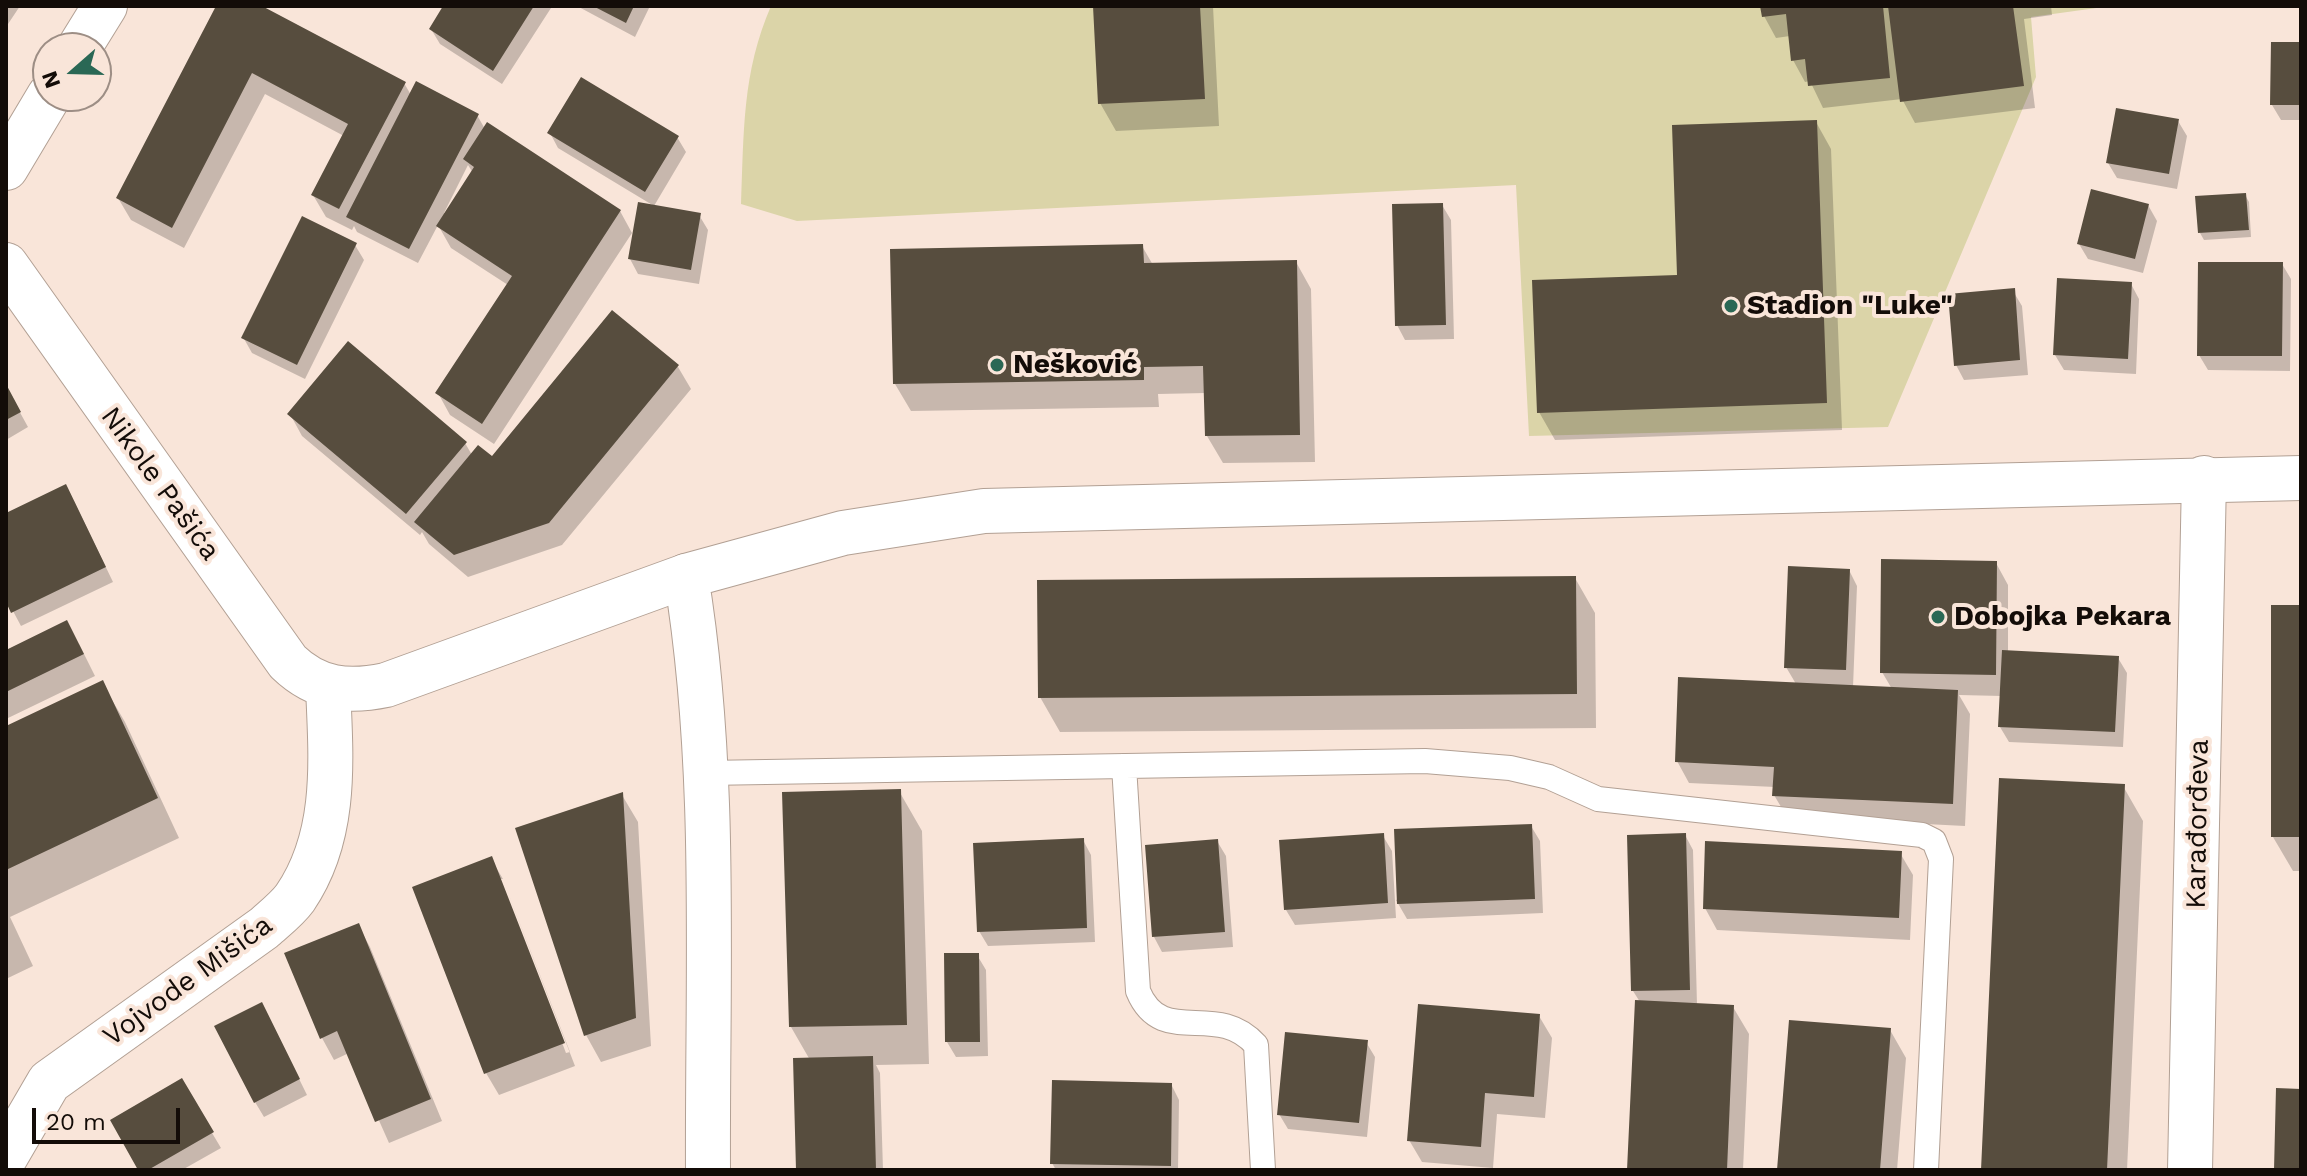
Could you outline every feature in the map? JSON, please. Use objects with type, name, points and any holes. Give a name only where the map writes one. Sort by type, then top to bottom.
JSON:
[{"type":"street","points":[[89,32],[105,6]]},
{"type":"street","points":[[6,168],[39,112]]},
{"type":"street","name":"Nikole Pašića","points":[[6,265],[288,662],[301,675],[328,687]]},
{"type":"street","points":[[328,687],[355,691],[386,685],[686,576],[830,536],[984,511],[2204,478],[2301,478]]},
{"type":"street","name":"Karađorđeva","points":[[2190,1170],[2204,478]]},
{"type":"street","points":[[686,576],[695,633],[706,773],[708,1170]]},
{"type":"street","name":"Vojvode Mišića","points":[[6,1156],[49,1082],[264,928],[294,900],[315,861],[327,823],[331,762],[328,687]]},
{"type":"lane","points":[[706,773],[1425,761],[1468,764],[1549,777],[1598,799],[1922,835],[1934,841],[1941,859],[1926,1170]]},
{"type":"lane","points":[[1124,766],[1138,991],[1145,1010],[1163,1021],[1220,1023],[1244,1032],[1256,1045],[1263,1170]]},
{"type":"shaded area","points":[[771,6],[2111,6],[2031,17],[2036,77],[1888,427],[1529,436],[1516,185],[797,221],[741,204],[746,103],[754,55]]},
{"type":"building","points":[[216,6],[262,6],[406,82],[339,209],[311,195],[348,124],[252,73],[172,228],[116,198]]},
{"type":"building","points":[[443,6],[534,6],[493,71],[429,29]]},
{"type":"building","points":[[593,6],[634,6],[626,23]]},
{"type":"building","points":[[1093,6],[1200,6],[1205,99],[1098,104]]},
{"type":"building","points":[[1760,6],[1883,6],[1890,78],[1808,86],[1805,59],[1791,61],[1786,14],[1762,17]]},
{"type":"building","points":[[1888,6],[2013,6],[2024,86],[1900,102]]},
{"type":"building","points":[[2271,42],[2301,42],[2301,105],[2270,105]]},
{"type":"building","points":[[581,77],[679,136],[645,192],[547,133]]},
{"type":"building","points":[[416,81],[479,114],[409,249],[346,217]]},
{"type":"building","points":[[2116,108],[2179,119],[2169,174],[2106,163]]},
{"type":"building","points":[[1817,120],[1827,403],[1537,413],[1532,280],[1677,275],[1672,125]]},
{"type":"building","points":[[487,122],[621,210],[482,424],[435,393],[512,276],[436,226],[474,167],[463,159]]},
{"type":"building","points":[[2091,189],[2149,204],[2135,259],[2077,244]]},
{"type":"building","points":[[2246,193],[2249,230],[2198,233],[2195,196]]},
{"type":"building","points":[[638,202],[701,213],[691,270],[628,259]]},
{"type":"building","points":[[1443,203],[1446,325],[1395,326],[1392,204]]},
{"type":"building","points":[[302,216],[357,243],[297,365],[241,338]]},
{"type":"building","points":[[1143,244],[1144,263],[1297,260],[1300,435],[1205,436],[1203,366],[1144,367],[1144,380],[893,384],[890,249]]},
{"type":"building","points":[[2198,262],[2283,262],[2282,356],[2197,356]]},
{"type":"building","points":[[2057,278],[2132,282],[2128,359],[2053,355]]},
{"type":"building","points":[[2015,288],[2020,360],[1954,366],[1948,294]]},
{"type":"building","points":[[612,310],[679,365],[549,523],[454,555],[414,522],[478,445],[492,456]]},
{"type":"building","points":[[348,341],[467,442],[406,514],[287,414]]},
{"type":"building","points":[[6,384],[21,412],[6,420]]},
{"type":"building","points":[[66,484],[106,567],[11,613],[6,602],[6,513]]},
{"type":"building","name":"Dobojka Pekara","points":[[1881,559],[1997,561],[1996,675],[1880,673]]},
{"type":"building","points":[[1788,566],[1850,569],[1846,670],[1784,668]]},
{"type":"building","points":[[1576,576],[1577,694],[1038,698],[1037,580]]},
{"type":"building","points":[[2271,605],[2301,605],[2301,837],[2271,837]]},
{"type":"building","points":[[67,620],[84,654],[6,692],[6,650]]},
{"type":"building","points":[[2002,650],[2119,656],[2115,732],[1998,727]]},
{"type":"building","points":[[1678,677],[1958,690],[1953,804],[1772,796],[1774,767],[1675,762]]},
{"type":"building","points":[[103,680],[158,798],[6,870],[6,726]]},
{"type":"building","points":[[1999,778],[2125,784],[2107,1170],[1981,1170]]},
{"type":"building","points":[[901,789],[907,1025],[789,1027],[782,792]]},
{"type":"building","points":[[623,792],[636,1018],[584,1036],[515,828]]},
{"type":"building","points":[[1532,824],[1535,899],[1397,904],[1394,829]]},
{"type":"building","points":[[1384,833],[1388,903],[1284,910],[1279,840]]},
{"type":"building","points":[[1686,833],[1690,990],[1631,991],[1627,835]]},
{"type":"building","points":[[1084,838],[1087,928],[977,932],[973,843]]},
{"type":"building","points":[[1218,839],[1225,932],[1152,937],[1145,845]]},
{"type":"building","points":[[1705,841],[1902,851],[1899,918],[1703,909]]},
{"type":"building","points":[[492,856],[565,1043],[484,1074],[412,887]]},
{"type":"building","points":[[359,923],[431,1099],[375,1122],[337,1031],[320,1039],[284,953]]},
{"type":"building","points":[[944,953],[979,953],[980,1042],[945,1042]]},
{"type":"building","points":[[1635,1000],[1734,1005],[1727,1170],[1627,1170]]},
{"type":"building","points":[[262,1002],[300,1079],[254,1103],[214,1026]]},
{"type":"building","points":[[1418,1004],[1540,1014],[1534,1097],[1485,1093],[1481,1147],[1407,1141]]},
{"type":"building","points":[[1789,1020],[1891,1028],[1880,1170],[1777,1170]]},
{"type":"building","points":[[1285,1032],[1368,1040],[1359,1123],[1277,1115]]},
{"type":"building","points":[[873,1056],[876,1170],[796,1170],[793,1058]]},
{"type":"building","points":[[182,1078],[214,1132],[148,1170],[138,1170],[110,1120]]},
{"type":"building","points":[[1052,1080],[1172,1083],[1171,1166],[1050,1164]]},
{"type":"building","points":[[2276,1088],[2301,1089],[2301,1170],[2274,1170]]},
{"type":"place","name":"Stadion \"Luke\"","points":[[1731,306]]},
{"type":"place","name":"Nešković","points":[[997,365]]},
{"type":"place","name":"Dobojka Pekara","points":[[1938,617]]}]
